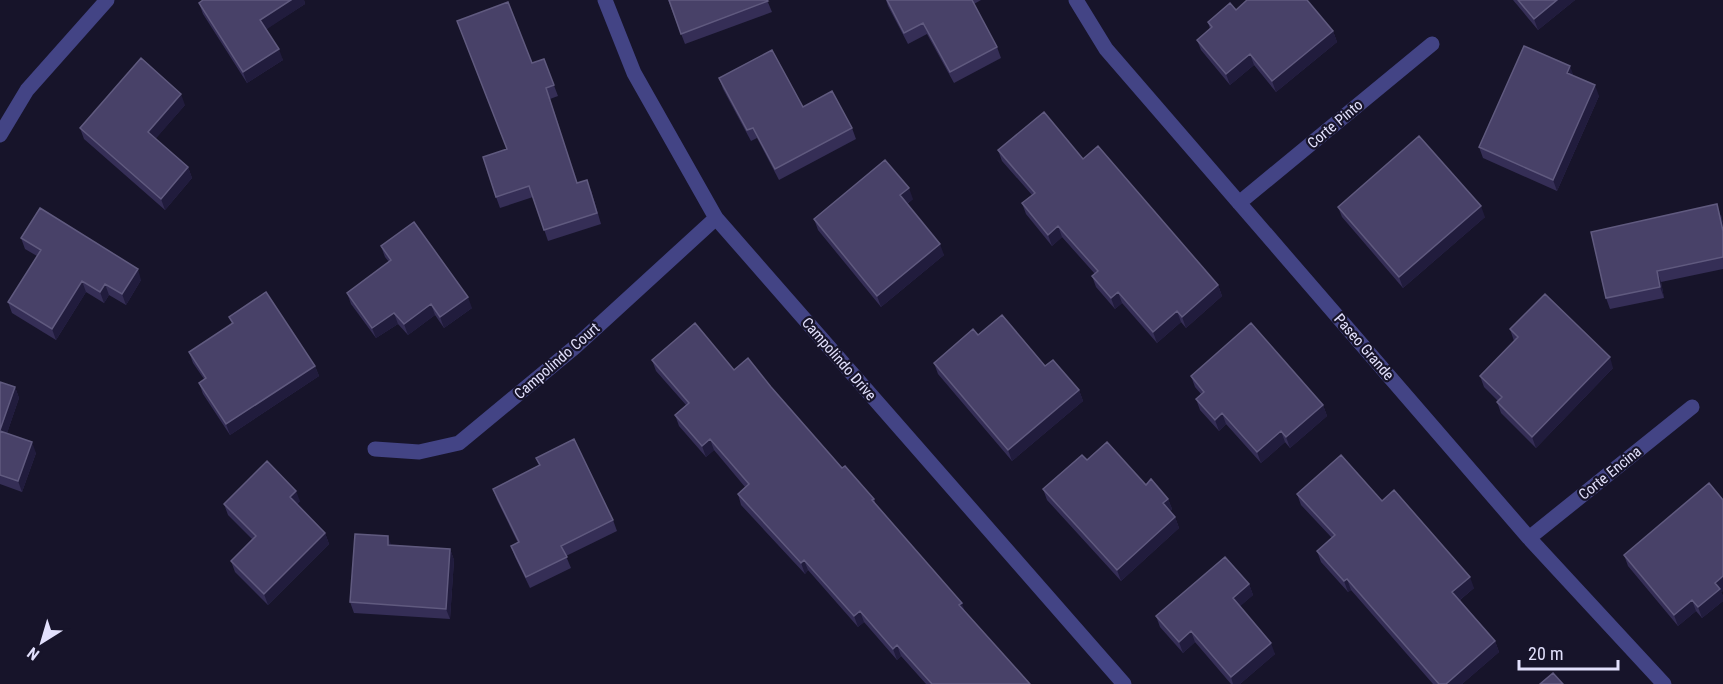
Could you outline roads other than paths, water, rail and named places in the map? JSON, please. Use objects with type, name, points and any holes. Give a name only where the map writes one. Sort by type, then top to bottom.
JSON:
[{"type":"street","points":[[0,135],[27,90],[107,0]]},
{"type":"street","name":"Campolindo Drive","points":[[605,0],[634,73],[716,218],[1124,684]]},
{"type":"street","name":"Paseo Grande","points":[[1076,0],[1106,49],[1529,538],[1664,684]]},
{"type":"street","name":"Corte Pinto","points":[[1239,203],[1432,44]]},
{"type":"street","name":"Campolindo Court","points":[[375,449],[419,452],[459,443],[575,347],[716,218]]},
{"type":"street","name":"Corte Encina","points":[[1529,538],[1692,407]]}]
